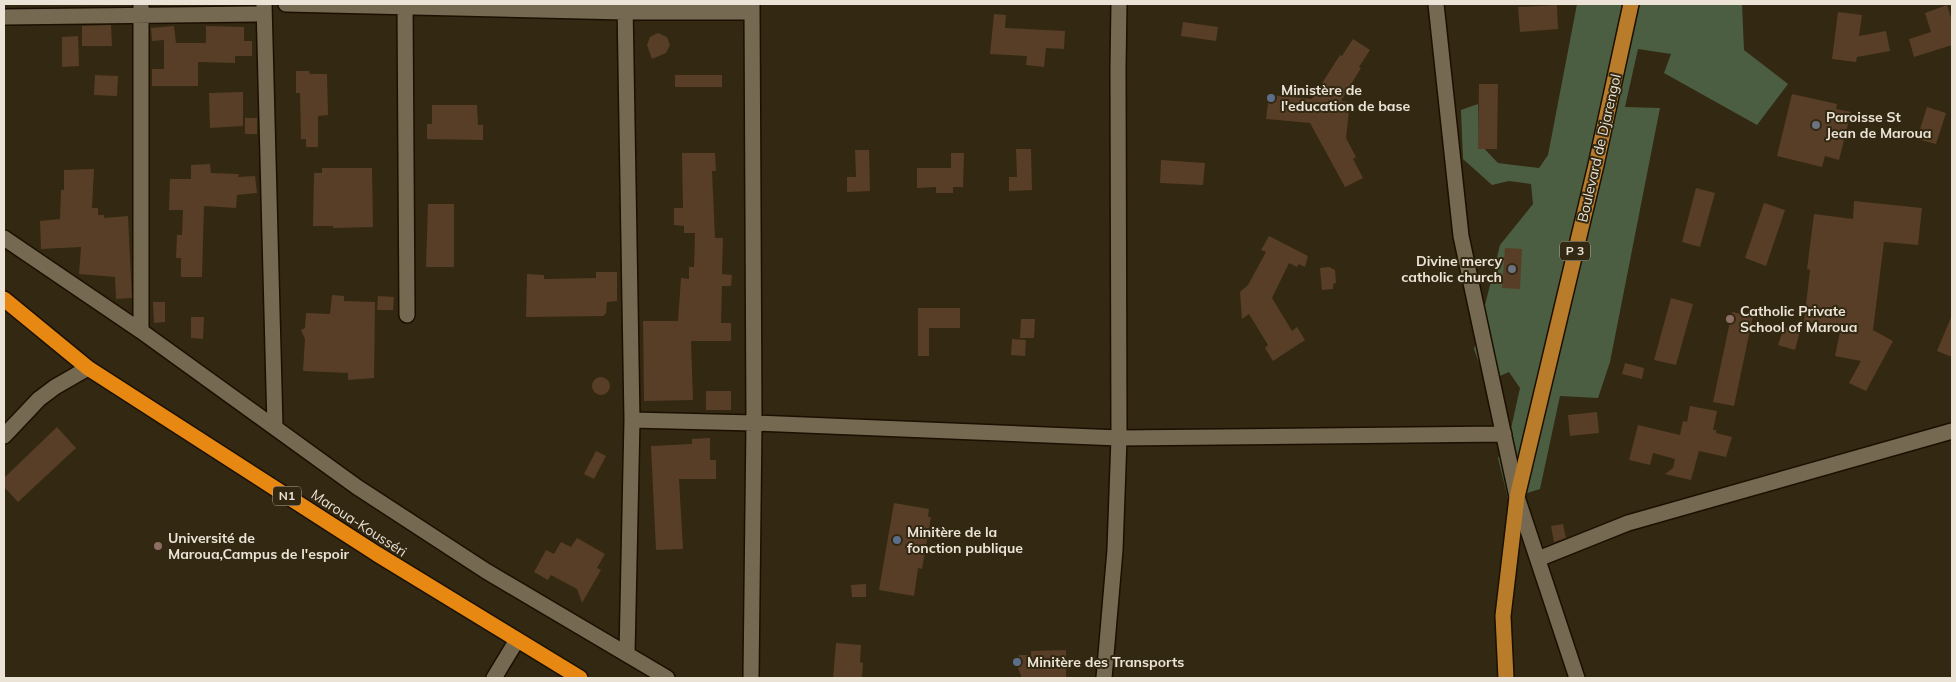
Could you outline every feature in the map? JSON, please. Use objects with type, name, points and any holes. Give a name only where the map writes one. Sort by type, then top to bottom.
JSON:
[{"type":"highway","name":"Maroua-Kousséri","points":[[4,299],[88,368],[377,554],[580,678]]},
{"type":"main road","name":"Boulevard de Djarengol","points":[[1517,497],[1594,175],[1631,4]]},
{"type":"main road","name":"P 3","points":[[1506,678],[1503,616],[1517,497]]},
{"type":"street","points":[[286,4],[752,8],[754,423],[751,678]]},
{"type":"street","points":[[1104,678],[1115,550],[1119,438],[1119,4]]},
{"type":"street","points":[[1436,4],[1460,236],[1517,497],[1577,678]]},
{"type":"street","points":[[405,5],[407,315]]},
{"type":"street","points":[[625,8],[632,420],[626,654]]},
{"type":"street","points":[[4,17],[141,10],[264,9],[275,427]]},
{"type":"street","points":[[141,10],[141,331]]},
{"type":"street","points":[[4,238],[141,331],[357,487],[486,571],[668,678]]},
{"type":"street","points":[[4,436],[39,399],[55,387],[88,368]]},
{"type":"street","points":[[632,420],[754,423],[1119,438],[1504,434]]},
{"type":"street","points":[[1538,560],[1628,522],[1952,431]]},
{"type":"street","points":[[494,678],[517,640]]},
{"type":"green space","points":[[1577,4],[1742,4],[1744,50],[1788,84],[1757,125],[1664,73],[1671,54],[1638,49],[1625,107],[1660,108],[1610,362],[1598,398],[1560,396],[1540,489],[1508,499],[1498,458],[1510,433],[1520,388],[1509,372],[1486,382],[1474,349],[1500,245],[1533,204],[1531,184],[1509,181],[1492,185],[1463,159],[1461,110],[1478,104],[1479,143],[1498,163],[1539,168],[1548,155]]},
{"type":"building","points":[[1557,5],[1558,29],[1520,32],[1518,7]]},
{"type":"building","points":[[1947,5],[1952,21],[1952,45],[1914,57],[1909,39],[1931,32],[1925,13]]},
{"type":"building","points":[[1838,12],[1862,15],[1859,36],[1886,31],[1890,51],[1857,57],[1856,62],[1832,59]]},
{"type":"building","points":[[994,14],[1006,15],[1005,28],[1065,31],[1064,49],[1046,48],[1044,67],[1026,65],[1027,56],[990,54]]},
{"type":"building","points":[[1183,22],[1218,27],[1216,41],[1181,36]]},
{"type":"building","points":[[111,25],[112,46],[82,46],[82,26]]},
{"type":"building","points":[[174,26],[176,43],[206,43],[206,26],[244,27],[244,41],[252,41],[252,56],[235,56],[235,63],[198,62],[198,86],[152,86],[152,69],[164,69],[164,40],[152,41],[151,28]]},
{"type":"building","points":[[658,33],[667,37],[670,45],[666,53],[652,59],[647,45],[650,37]]},
{"type":"building","points":[[78,36],[79,66],[62,67],[62,37]]},
{"type":"building","points":[[1353,39],[1370,50],[1341,101],[1350,102],[1346,138],[1356,157],[1353,159],[1363,178],[1345,187],[1310,123],[1266,119],[1269,95],[1312,99],[1340,55],[1342,56]]},
{"type":"building","points":[[296,71],[309,71],[310,74],[327,74],[328,115],[318,116],[318,147],[306,147],[306,139],[301,139],[300,93],[296,93]]},
{"type":"building","points":[[95,75],[118,76],[117,96],[94,95]]},
{"type":"building","points":[[675,75],[722,75],[722,87],[675,87]]},
{"type":"building","points":[[1479,84],[1498,84],[1497,149],[1478,149]]},
{"type":"building","points":[[243,92],[243,126],[210,128],[209,93]]},
{"type":"building","name":"Paroisse St Jean de Maroua","points":[[1792,94],[1837,104],[1836,109],[1851,112],[1839,160],[1825,156],[1822,167],[1777,156]]},
{"type":"building","points":[[432,105],[477,105],[478,125],[483,125],[483,140],[427,139],[427,124],[432,124]]},
{"type":"building","points":[[1927,107],[1946,113],[1936,144],[1917,139]]},
{"type":"building","points":[[245,118],[257,118],[257,134],[245,134]]},
{"type":"building","points":[[1016,149],[1031,149],[1032,190],[1009,191],[1009,177],[1017,177]]},
{"type":"building","points":[[855,150],[869,150],[870,191],[847,192],[847,177],[856,177]]},
{"type":"building","points":[[682,153],[715,153],[716,171],[712,171],[715,238],[723,238],[722,274],[732,275],[731,286],[722,286],[721,323],[731,323],[731,341],[691,341],[693,400],[644,401],[643,321],[678,321],[681,278],[689,279],[689,267],[694,267],[695,233],[684,233],[684,226],[674,225],[674,208],[683,208]]},
{"type":"building","points":[[951,153],[964,153],[963,187],[953,187],[953,193],[936,193],[936,187],[917,188],[917,168],[951,168]]},
{"type":"building","points":[[1161,160],[1205,163],[1203,185],[1160,183]]},
{"type":"building","points":[[210,164],[211,173],[239,174],[238,177],[255,176],[257,193],[237,195],[236,208],[204,206],[202,277],[181,277],[181,258],[176,258],[177,235],[182,235],[183,210],[169,210],[170,179],[191,179],[191,165]]},
{"type":"building","points":[[322,168],[372,168],[373,227],[333,228],[333,226],[313,226],[314,173],[322,173]]},
{"type":"building","points":[[94,169],[92,208],[98,208],[98,215],[104,215],[104,218],[128,216],[132,298],[116,299],[115,277],[79,274],[81,247],[41,249],[40,221],[60,219],[61,190],[64,190],[64,170]]},
{"type":"building","points":[[1696,188],[1715,193],[1700,247],[1682,242]]},
{"type":"building","points":[[1854,201],[1922,208],[1918,245],[1884,242],[1873,330],[1893,341],[1866,391],[1849,383],[1861,361],[1835,356],[1841,327],[1804,322],[1810,270],[1807,269],[1814,214],[1853,219]]},
{"type":"building","points":[[1764,203],[1785,210],[1766,266],[1745,258]]},
{"type":"building","points":[[428,204],[454,204],[454,267],[426,267]]},
{"type":"building","points":[[1269,236],[1308,256],[1305,267],[1299,264],[1297,267],[1289,263],[1272,298],[1292,331],[1297,327],[1305,340],[1273,361],[1265,348],[1268,345],[1249,314],[1242,319],[1240,292],[1248,285],[1266,252],[1261,250]]},
{"type":"building","name":"Divine mercy catholic church","points":[[1505,248],[1522,249],[1520,289],[1502,288]]},
{"type":"building","points":[[1329,267],[1335,270],[1336,283],[1333,284],[1333,289],[1322,290],[1320,268]]},
{"type":"building","points":[[596,272],[617,272],[617,301],[607,302],[606,313],[603,316],[526,317],[527,274],[544,275],[544,279],[596,278]]},
{"type":"building","points":[[332,295],[344,296],[344,301],[375,302],[374,378],[348,380],[348,373],[303,371],[305,339],[301,330],[305,328],[306,313],[330,314]]},
{"type":"building","points":[[378,296],[394,297],[393,310],[377,310]]},
{"type":"building","points":[[1671,298],[1693,304],[1676,365],[1654,360]]},
{"type":"building","points":[[153,302],[165,302],[165,322],[154,323]]},
{"type":"building","points":[[918,308],[960,308],[960,328],[929,328],[929,356],[918,356]]},
{"type":"building","points":[[1732,312],[1753,316],[1734,406],[1713,402]]},
{"type":"building","points":[[1952,315],[1952,357],[1937,351]]},
{"type":"building","points":[[191,317],[204,317],[203,339],[191,338]]},
{"type":"building","points":[[1021,319],[1035,319],[1034,338],[1020,338]]},
{"type":"building","points":[[1784,327],[1800,331],[1795,350],[1778,345]]},
{"type":"building","points":[[1012,339],[1026,340],[1025,356],[1011,355]]},
{"type":"building","points":[[1625,363],[1644,368],[1642,379],[1622,374]]},
{"type":"building","points":[[597,377],[605,377],[610,382],[608,393],[597,395],[592,390],[592,382]]},
{"type":"building","points":[[706,391],[731,391],[731,410],[706,410]]},
{"type":"building","points":[[1690,406],[1717,411],[1713,430],[1716,430],[1716,433],[1732,437],[1726,457],[1699,451],[1691,480],[1665,474],[1673,468],[1675,459],[1653,453],[1650,465],[1629,460],[1638,425],[1680,435],[1683,421],[1687,422]]},
{"type":"building","points":[[1597,412],[1599,433],[1570,436],[1568,415]]},
{"type":"building","points":[[57,427],[76,448],[18,502],[4,487],[4,478]]},
{"type":"building","points":[[710,438],[710,460],[716,460],[716,479],[679,479],[683,549],[656,550],[651,446],[692,444],[692,439]]},
{"type":"building","points":[[596,451],[606,456],[594,479],[584,474]]},
{"type":"building","points":[[894,503],[929,509],[928,517],[931,517],[922,569],[918,568],[914,596],[879,590]]},
{"type":"building","points":[[1563,524],[1566,538],[1554,542],[1551,526]]},
{"type":"building","points":[[577,538],[605,554],[597,568],[601,570],[582,603],[577,589],[551,575],[548,580],[534,572],[546,550],[554,554],[561,542],[571,547]]},
{"type":"building","points":[[866,584],[866,597],[852,597],[851,585]]},
{"type":"building","points":[[836,643],[861,645],[860,662],[863,663],[862,678],[833,678]]},
{"type":"building","points":[[1066,650],[1066,678],[1022,678],[1014,658],[1020,655],[1031,655],[1031,651]]},
{"type":"place","name":"Ministère de l'education de base","points":[[1271,98]]},
{"type":"place","name":"Paroisse St Jean de Maroua","points":[[1816,125]]},
{"type":"place","name":"Divine mercy catholic church","points":[[1512,269]]},
{"type":"place","name":"Catholic Private School of Maroua","points":[[1730,319]]},
{"type":"place","name":"Minitère de la fonction publique","points":[[897,540]]},
{"type":"place","name":"Université de Maroua,Campus de l'espoir","points":[[158,546]]},
{"type":"place","name":"Minitère des Transports","points":[[1017,662]]}]
